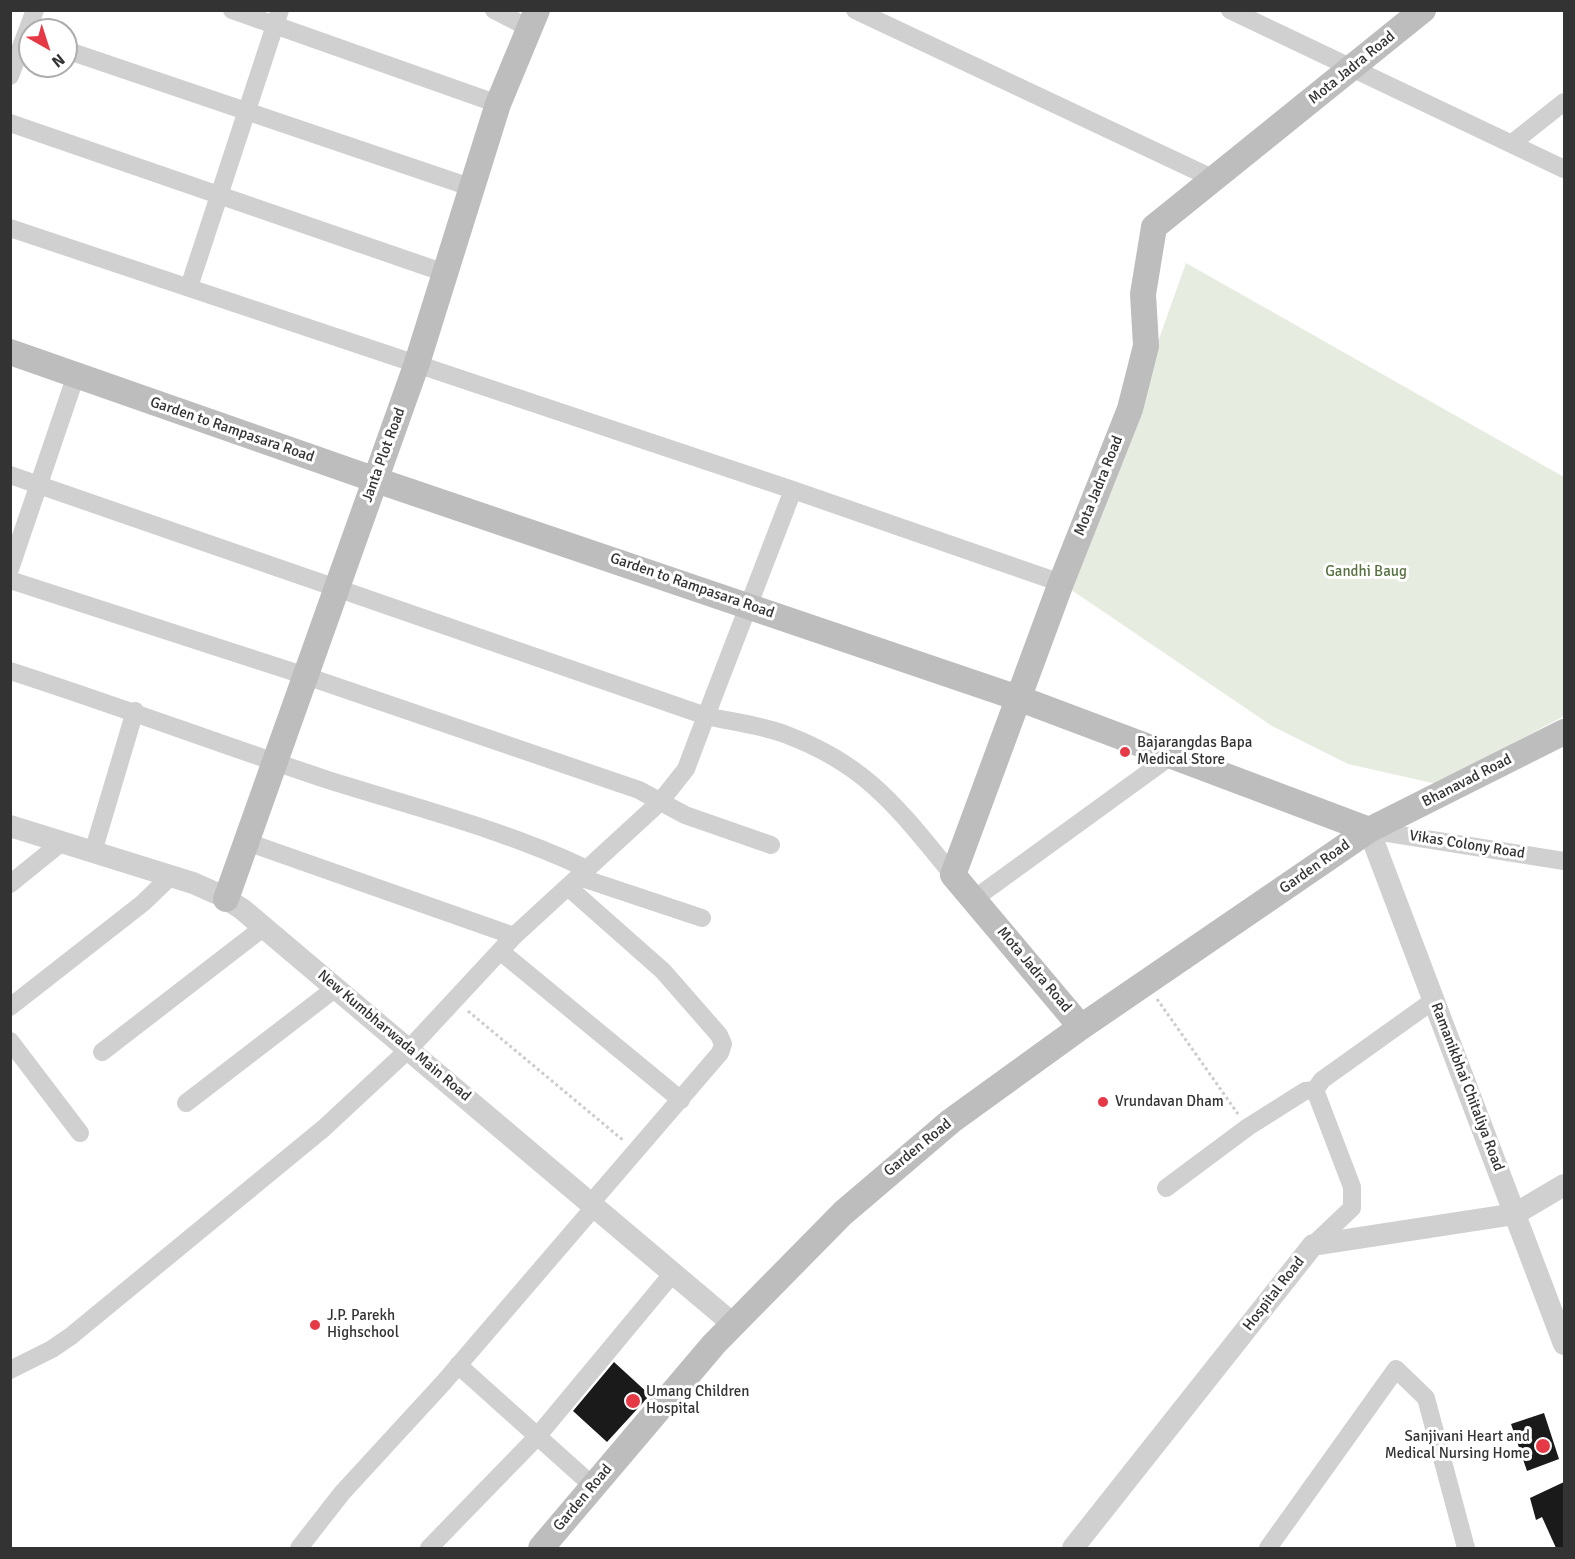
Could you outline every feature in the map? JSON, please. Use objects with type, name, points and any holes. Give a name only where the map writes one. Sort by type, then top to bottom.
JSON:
[{"type":"main road","name":"Mota Jadra Road","points":[[1081,1027],[953,875],[1061,583],[1130,409],[1144,360],[1147,335],[1143,294],[1154,227],[1423,10]]},
{"type":"main road","name":"Janta Plot Road","points":[[226,899],[417,363],[498,105],[533,19]]},
{"type":"main road","name":"Garden to Rampasara Road","points":[[10,352],[376,480],[1018,698],[1369,830]]},
{"type":"main road","name":"Bhanavad Road","points":[[1369,830],[1564,732]]},
{"type":"main road","name":"Garden Road","points":[[541,1548],[733,1324],[886,1173],[951,1121],[1081,1027],[1369,830]]},
{"type":"street","points":[[232,10],[277,18],[498,105]]},
{"type":"street","points":[[494,10],[533,19]]},
{"type":"street","points":[[855,10],[1214,179]]},
{"type":"street","points":[[1230,10],[1564,169]]},
{"type":"street","points":[[189,287],[277,18]]},
{"type":"street","points":[[10,76],[18,49]]},
{"type":"street","points":[[78,54],[472,188]]},
{"type":"street","points":[[1511,144],[1564,102]]},
{"type":"street","points":[[10,123],[445,273]]},
{"type":"street","points":[[10,228],[793,490],[1061,583]]},
{"type":"street","points":[[10,569],[76,375]]},
{"type":"street","points":[[10,475],[338,586],[706,716],[785,734],[838,758],[861,774],[888,798],[953,875]]},
{"type":"street","points":[[10,1370],[52,1349],[71,1336],[324,1128],[409,1048],[514,936],[660,802],[686,769],[793,490]]},
{"type":"street","points":[[10,580],[306,676],[639,790],[685,815],[771,844]]},
{"type":"street","points":[[10,671],[135,711],[273,762],[530,845],[578,877],[620,893],[702,918]]},
{"type":"street","points":[[93,852],[135,711]]},
{"type":"street","points":[[974,899],[1171,756]]},
{"type":"street","name":"New Kumbharwada Main Road","points":[[10,826],[171,876],[226,899],[337,987],[733,1324]]},
{"type":"street","name":"Vikas Colony Road","points":[[1369,830],[1564,861]]},
{"type":"street","name":"Ramanikbhai Chitaliya Road","points":[[1369,830],[1564,1344]]},
{"type":"street","points":[[10,884],[62,842]]},
{"type":"street","points":[[247,842],[514,936]]},
{"type":"street","points":[[10,1007],[143,903],[171,876]]},
{"type":"street","points":[[298,1548],[342,1493],[458,1365],[720,1053],[722,1039],[578,877]]},
{"type":"street","points":[[102,1052],[264,927]]},
{"type":"street","points":[[500,951],[681,1100]]},
{"type":"street","points":[[186,1103],[337,987]]},
{"type":"street","points":[[1166,1188],[1248,1127],[1305,1091],[1315,1090],[1322,1080],[1434,1000]]},
{"type":"street","points":[[10,1041],[80,1133]]},
{"type":"street","points":[[1313,1245],[1352,1208],[1352,1187],[1315,1090]]},
{"type":"street","name":"Hospital Road","points":[[1073,1548],[1313,1245],[1515,1214],[1564,1185]]},
{"type":"street","points":[[429,1548],[536,1438],[673,1273]]},
{"type":"street","points":[[458,1365],[536,1438],[593,1486]]},
{"type":"street","points":[[1268,1548],[1396,1369],[1426,1398],[1466,1548]]},
{"type":"path","points":[[1146,984],[1248,1127]]},
{"type":"path","points":[[454,1000],[637,1152]]},
{"type":"green space","name":"Gandhi Baug","points":[[1186,263],[1564,477],[1564,716],[1437,784],[1348,764],[1272,726],[1070,589]]},
{"type":"building","points":[[614,1362],[650,1395],[607,1442],[573,1411]]},
{"type":"building","points":[[1544,1413],[1559,1459],[1527,1471],[1511,1424]]},
{"type":"building","points":[[1564,1482],[1564,1548],[1556,1548],[1542,1517],[1536,1520],[1530,1498]]},
{"type":"place","name":"Bajarangdas Bapa Medical Store","points":[[1125,752]]},
{"type":"place","name":"Vrundavan Dham","points":[[1103,1102]]},
{"type":"place","name":"J.P. Parekh Highschool","points":[[315,1325]]},
{"type":"place","name":"Umang Children Hospital","points":[[633,1401]]},
{"type":"place","name":"Sanjivani Heart and Medical Nursing Home","points":[[1543,1446]]}]
